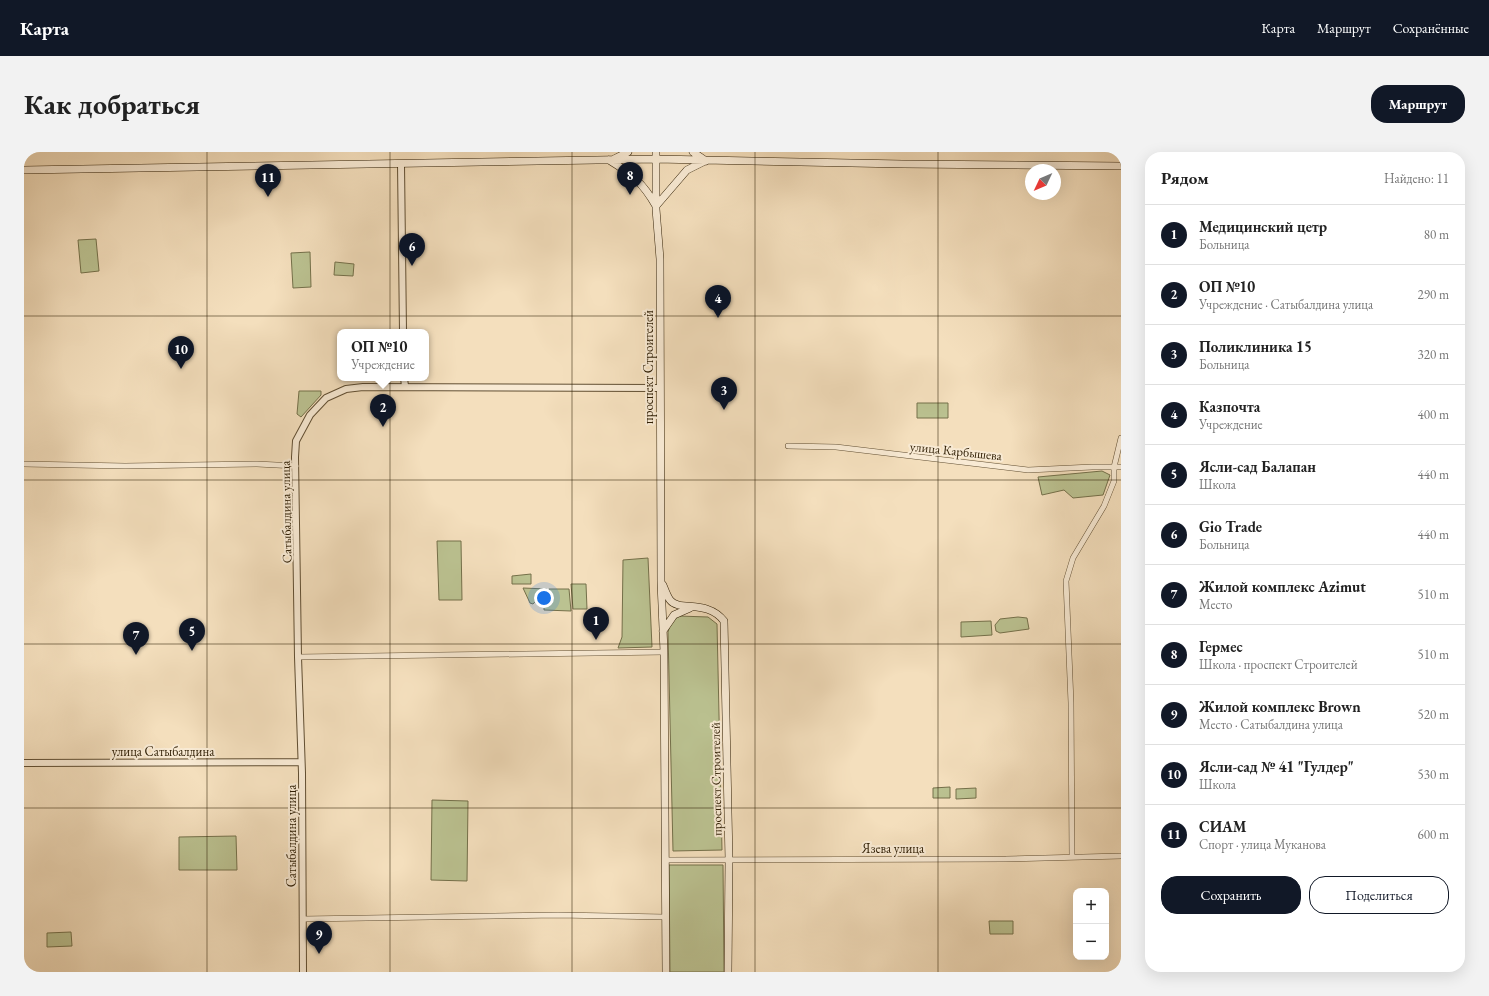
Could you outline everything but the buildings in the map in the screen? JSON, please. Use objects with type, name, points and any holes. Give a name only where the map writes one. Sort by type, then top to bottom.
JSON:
[{"type":"main road","points":[[609,160],[628,152]]},
{"type":"main road","points":[[692,152],[706,161]]},
{"type":"main road","points":[[24,170],[154,169],[241,165],[609,160],[656,155],[706,161],[1121,166]]},
{"type":"main road","name":"проспект Строителей","points":[[656,155],[656,206],[660,259],[661,582],[664,652],[666,972]]},
{"type":"main road","points":[[609,160],[632,175],[647,189],[656,206],[687,170],[706,161]]},
{"type":"main road","name":"проспект Строителей","points":[[661,582],[671,601],[677,605],[710,609],[719,614],[724,621],[729,860],[728,972]]},
{"type":"main road","points":[[663,632],[674,615],[694,606]]},
{"type":"street","points":[[401,164],[403,329]]},
{"type":"street","points":[[404,381],[405,386]]},
{"type":"street","name":"Сатыбалдина улица","points":[[303,972],[302,762],[298,657],[296,441],[310,415],[326,398],[346,389],[405,386],[660,388]]},
{"type":"street","points":[[1072,857],[1071,703],[1066,581],[1073,558],[1104,506],[1114,481],[1114,467],[1121,438]]},
{"type":"street","name":"улица Карбышева","points":[[788,446],[836,447],[1028,470],[1121,467]]},
{"type":"street","points":[[24,464],[125,466],[257,464],[296,466]]},
{"type":"street","points":[[298,657],[664,652]]},
{"type":"street","name":"улица Сатыбалдина","points":[[24,763],[302,762]]},
{"type":"street","name":"Язева улица","points":[[665,860],[1121,856]]},
{"type":"street","points":[[303,919],[558,916],[665,917]]},
{"type":"green space","points":[[96,239],[99,271],[81,273],[78,240]]},
{"type":"green space","points":[[310,252],[311,287],[293,288],[291,253]]},
{"type":"green space","points":[[335,262],[354,264],[353,276],[334,275]]},
{"type":"green space","points":[[299,391],[321,391],[321,395],[301,417],[297,414]]},
{"type":"green space","points":[[917,403],[948,403],[948,418],[917,418]]},
{"type":"green space","points":[[1102,471],[1110,475],[1103,495],[1073,498],[1064,490],[1042,495],[1038,477]]},
{"type":"green space","points":[[437,541],[461,541],[462,600],[439,600]]},
{"type":"green space","points":[[648,558],[652,647],[618,648],[622,637],[623,560]]},
{"type":"green space","points":[[531,574],[531,584],[512,584],[512,576]]},
{"type":"green space","points":[[571,584],[586,584],[587,609],[573,609]]},
{"type":"green space","points":[[523,588],[547,589],[533,604],[530,603]]},
{"type":"green space","points":[[549,589],[569,589],[571,611],[544,610],[544,600],[549,598]]},
{"type":"green space","points":[[679,616],[708,617],[717,624],[722,850],[673,851],[668,632],[671,622]]},
{"type":"green space","points":[[1018,617],[1027,618],[1029,629],[1000,633],[996,631],[995,625],[1000,619]]},
{"type":"green space","points":[[991,621],[992,635],[961,637],[961,622]]},
{"type":"green space","points":[[950,787],[950,798],[933,798],[933,788]]},
{"type":"green space","points":[[976,788],[976,798],[956,799],[956,789]]},
{"type":"green space","points":[[432,800],[468,801],[467,881],[431,880]]},
{"type":"green space","points":[[236,836],[237,870],[179,870],[179,837]]},
{"type":"green space","points":[[669,865],[723,865],[724,972],[670,972]]},
{"type":"green space","points":[[989,921],[1013,921],[1013,934],[990,934]]},
{"type":"green space","points":[[71,932],[72,946],[47,947],[47,933]]},
{"type":"place","name":"Гермес","points":[[630,195]]},
{"type":"place","name":"СИАМ","points":[[268,197]]},
{"type":"place","name":"Gio Trade","points":[[412,266]]},
{"type":"place","name":"Казпочта","points":[[718,318]]},
{"type":"place","name":"Ясли-сад № 41 \"Гулдер\"","points":[[181,369]]},
{"type":"place","name":"Поликлиника 15","points":[[724,410]]},
{"type":"place","name":"ОП №10","points":[[383,427]]},
{"type":"place","name":"Медицинский цетр","points":[[596,640]]},
{"type":"place","name":"Ясли-сад Балапан","points":[[192,651]]},
{"type":"place","name":"Жилой комплекс Azimut","points":[[136,655]]},
{"type":"place","name":"Жилой комплекс Brown","points":[[319,954]]}]
